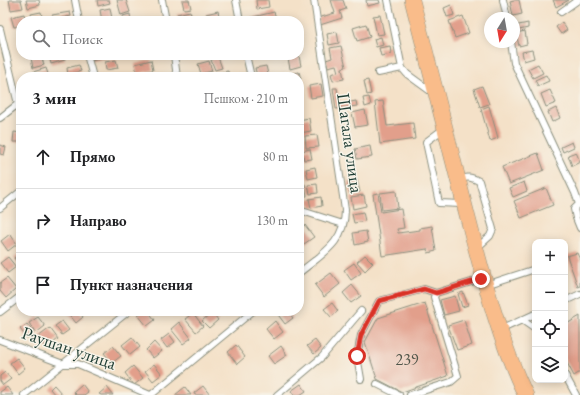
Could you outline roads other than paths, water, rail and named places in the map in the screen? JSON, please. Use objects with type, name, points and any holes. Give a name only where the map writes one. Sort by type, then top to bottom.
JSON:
[{"type":"highway","points":[[409,0],[461,204],[485,282],[516,367],[529,395]]},
{"type":"highway","points":[[415,0],[479,246],[496,331],[510,369],[522,395]]},
{"type":"street","points":[[75,0],[78,16]]},
{"type":"street","points":[[162,0],[165,16]]},
{"type":"street","points":[[236,0],[239,16]]},
{"type":"street","name":"Шагала улица","points":[[304,269],[335,243],[341,233],[345,210],[314,0]]},
{"type":"street","points":[[388,0],[402,68],[407,74],[433,93]]},
{"type":"street","points":[[503,0],[506,12]]},
{"type":"street","points":[[561,12],[578,0]]},
{"type":"street","points":[[0,29],[16,96]]},
{"type":"street","points":[[512,48],[514,63],[575,192],[579,204],[574,209],[580,228]]},
{"type":"street","points":[[88,60],[92,72]]},
{"type":"street","points":[[175,60],[176,72]]},
{"type":"street","points":[[247,60],[250,72]]},
{"type":"street","points":[[378,73],[402,68]]},
{"type":"street","points":[[0,118],[16,106]]},
{"type":"street","points":[[442,130],[426,142],[439,203],[461,204]]},
{"type":"street","points":[[462,179],[466,177],[479,181],[493,229],[490,236],[479,246]]},
{"type":"street","points":[[0,208],[16,195]]},
{"type":"street","points":[[304,212],[343,224]]},
{"type":"street","points":[[361,379],[357,356],[361,335],[379,301],[424,289],[436,293],[532,270]]},
{"type":"street","points":[[410,395],[451,382],[458,376],[434,297],[436,293]]},
{"type":"street","points":[[568,300],[580,294]]},
{"type":"street","points":[[0,312],[16,300]]},
{"type":"street","points":[[277,395],[322,357],[361,311]]},
{"type":"street","points":[[502,329],[532,315]]},
{"type":"street","points":[[24,395],[123,316]]},
{"type":"street","points":[[150,395],[247,316]]},
{"type":"street","points":[[522,320],[532,327]]},
{"type":"street","name":"Раушан улица","points":[[0,340],[63,364],[78,364],[150,395]]},
{"type":"street","points":[[568,380],[576,395]]},
{"type":"street","points":[[377,384],[399,395]]}]
